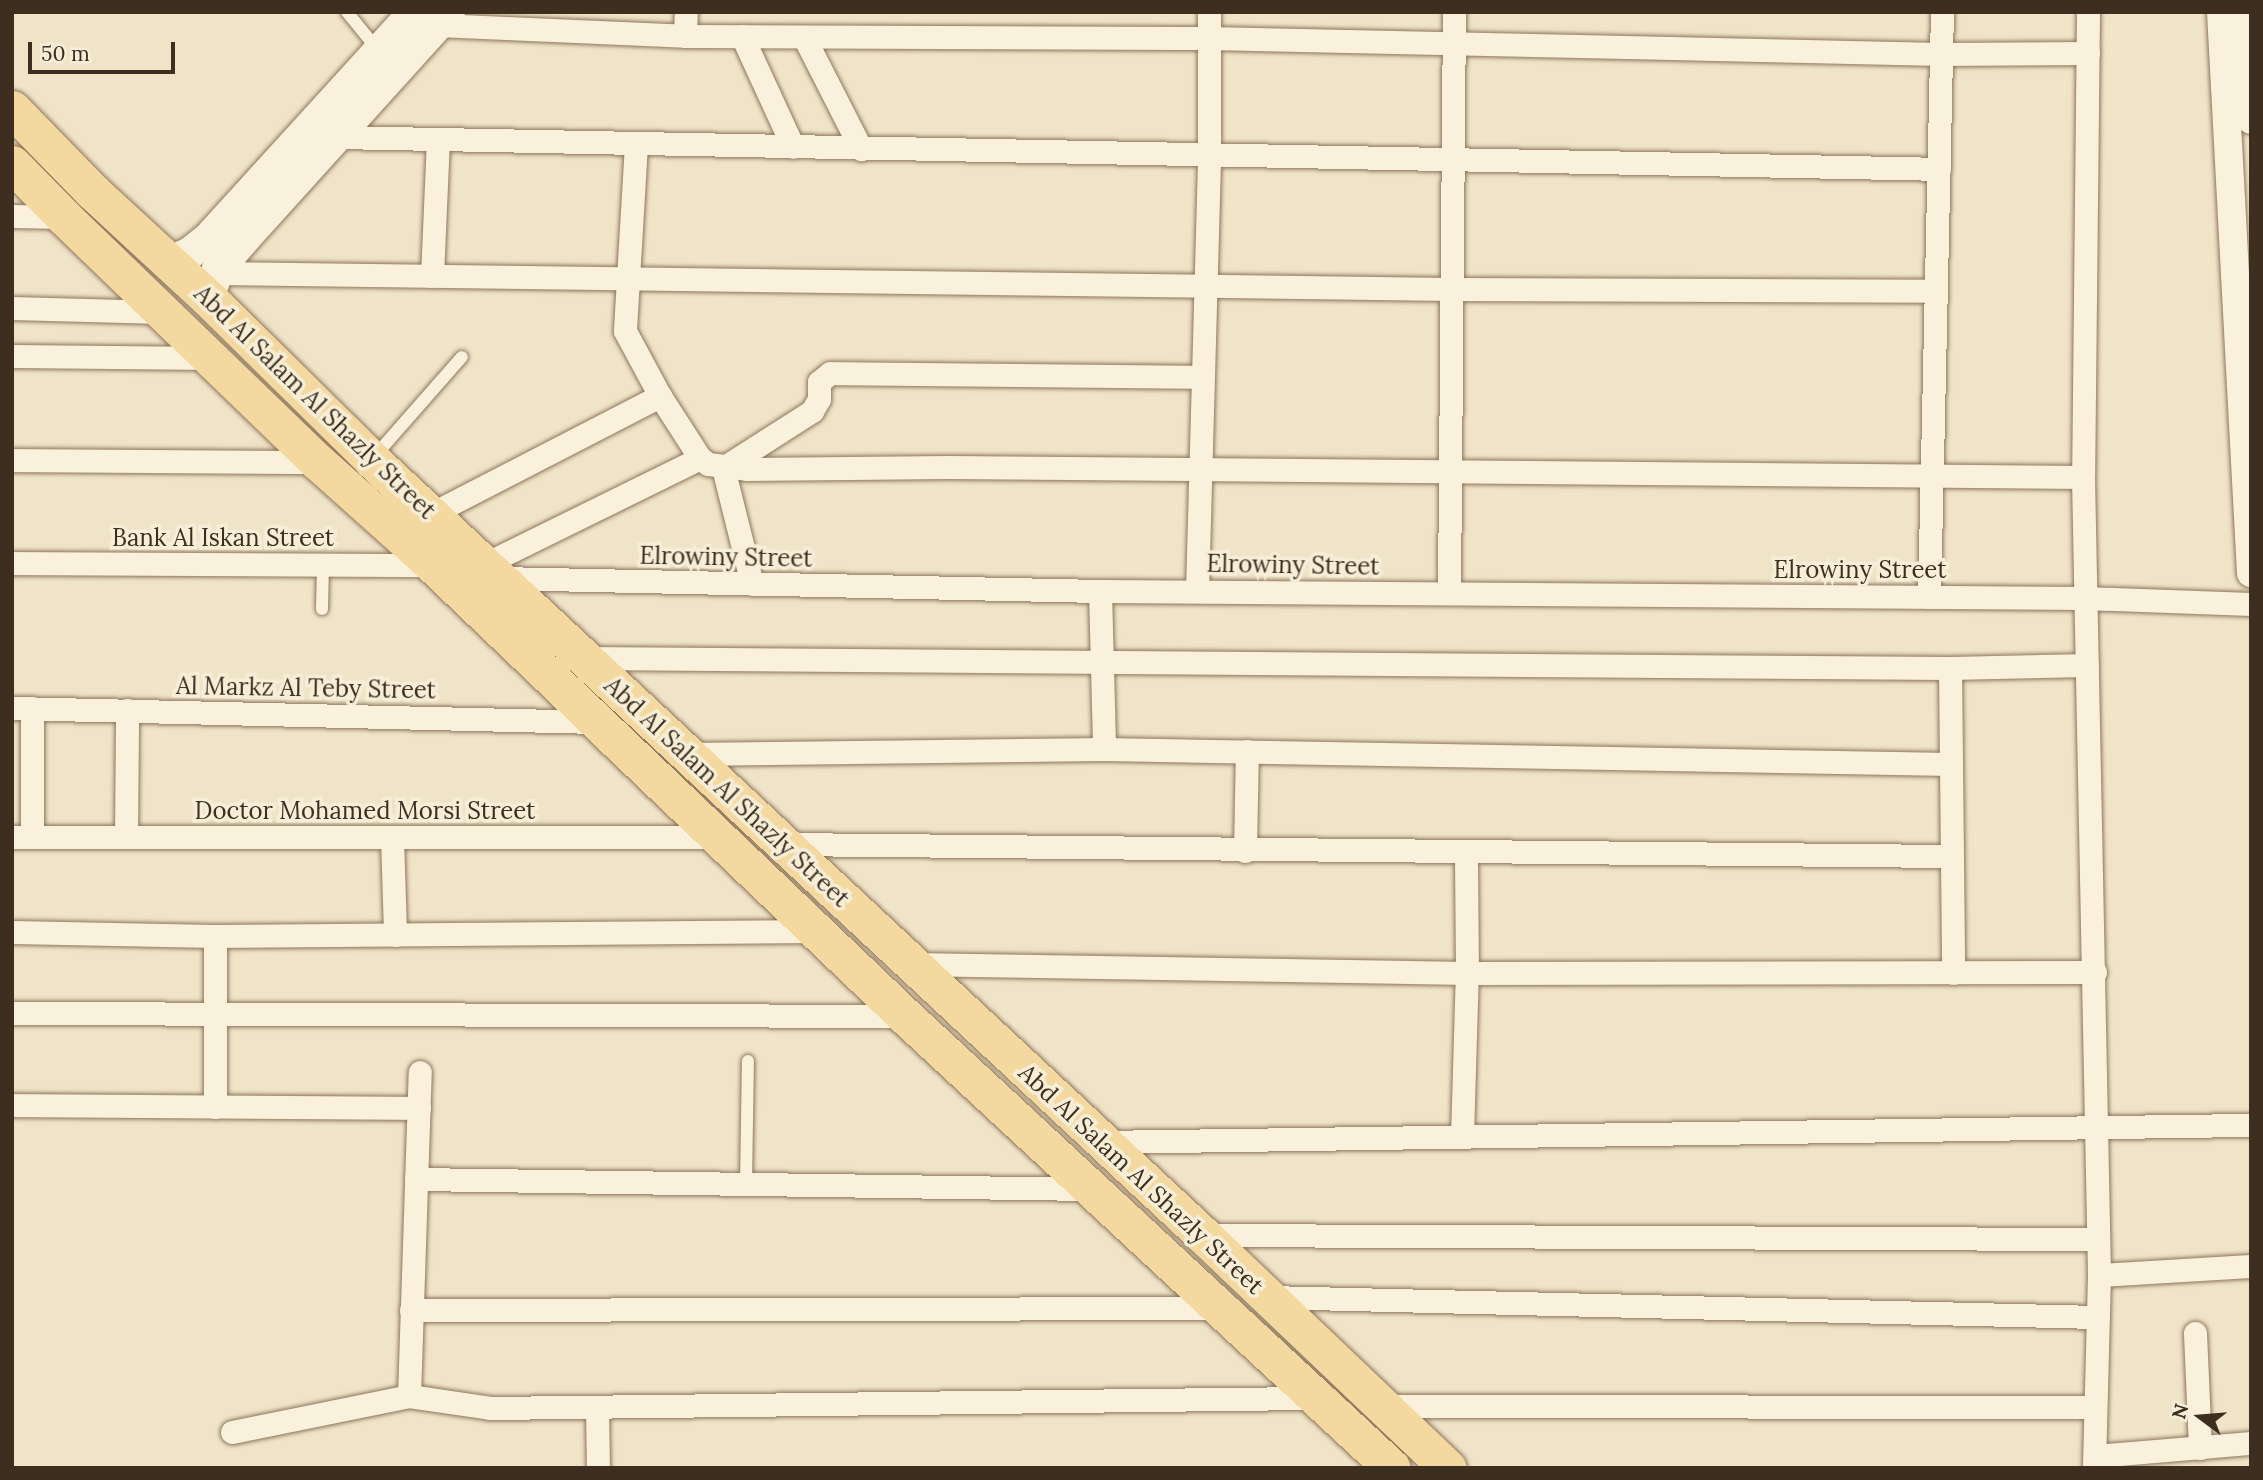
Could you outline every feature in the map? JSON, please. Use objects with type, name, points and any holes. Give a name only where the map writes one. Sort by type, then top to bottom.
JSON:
[{"type":"main road","points":[[212,285],[234,230],[378,50],[434,16]]},
{"type":"main road","points":[[170,262],[234,230],[337,137],[434,16]]},
{"type":"main road","name":"Abd Al Salam Al Shazly Street","points":[[12,109],[92,191],[170,262],[212,285],[307,395],[366,455],[1100,1142],[1203,1235],[1448,1468]]},
{"type":"main road","name":"Abd Al Salam Al Shazly Street","points":[[12,164],[317,462],[433,565],[905,1016],[1313,1398],[1392,1468]]},
{"type":"main road","points":[[280,424],[307,395]]},
{"type":"main road","points":[[317,462],[366,455]]},
{"type":"main road","points":[[1124,1219],[1153,1191]]},
{"type":"street","points":[[685,36],[686,12]]},
{"type":"street","points":[[1197,591],[1209,156],[1209,12]]},
{"type":"street","points":[[1449,593],[1454,12]]},
{"type":"street","points":[[1929,597],[1942,12]]},
{"type":"street","points":[[2088,12],[2084,477],[2099,1275],[2094,1462],[2251,1443]]},
{"type":"street","points":[[2221,12],[2251,573]]},
{"type":"street","points":[[2245,12],[2251,120]]},
{"type":"street","points":[[434,16],[685,36],[1208,38],[1941,54],[2088,53]]},
{"type":"street","points":[[742,36],[793,147]]},
{"type":"street","points":[[804,37],[861,149]]},
{"type":"street","points":[[337,137],[1939,169]]},
{"type":"street","points":[[432,276],[438,139]]},
{"type":"street","points":[[636,144],[625,331],[660,396],[699,458],[723,468],[1202,469],[2084,477]]},
{"type":"street","points":[[12,216],[64,217]]},
{"type":"street","points":[[212,285],[432,276],[1451,289],[1936,291]]},
{"type":"street","points":[[12,308],[162,312]]},
{"type":"street","points":[[12,356],[211,358]]},
{"type":"street","points":[[723,468],[813,411],[818,399],[819,382],[830,373],[1203,377]]},
{"type":"street","points":[[431,514],[660,396]]},
{"type":"street","points":[[492,571],[699,458]]},
{"type":"street","points":[[12,460],[317,462]]},
{"type":"street","points":[[723,468],[752,584]]},
{"type":"street","name":"Bank Al Iskan Street","points":[[12,564],[433,565]]},
{"type":"street","name":"Elrowiny Street","points":[[492,571],[752,584],[1100,591],[2085,598],[2251,604]]},
{"type":"street","points":[[1100,591],[1104,749]]},
{"type":"street","points":[[584,658],[1950,668],[2087,666]]},
{"type":"street","points":[[1950,668],[1953,973]]},
{"type":"street","points":[[22,708],[22,837]]},
{"type":"street","name":"Al Markz Al Teby Street","points":[[22,708],[598,722]]},
{"type":"street","points":[[126,837],[127,710]]},
{"type":"street","points":[[688,754],[1104,749],[1951,764]]},
{"type":"street","points":[[1245,850],[1247,751]]},
{"type":"street","name":"Doctor Mohamed Morsi Street","points":[[22,837],[718,837]]},
{"type":"street","points":[[392,837],[395,935]]},
{"type":"street","points":[[783,844],[1950,856]]},
{"type":"street","points":[[1462,1137],[1467,973],[1466,852]]},
{"type":"street","points":[[12,932],[215,936],[818,931]]},
{"type":"street","points":[[215,936],[215,1107]]},
{"type":"street","points":[[911,964],[1467,973],[2095,972]]},
{"type":"street","points":[[12,1013],[905,1016]]},
{"type":"street","points":[[410,1396],[420,1072]]},
{"type":"street","points":[[12,1105],[419,1108]]},
{"type":"street","points":[[1100,1142],[2251,1125]]},
{"type":"street","points":[[416,1179],[1092,1189]]},
{"type":"street","points":[[1203,1235],[2097,1238]]},
{"type":"street","points":[[2099,1275],[2251,1266]]},
{"type":"street","points":[[1267,1297],[2098,1317]]},
{"type":"street","points":[[411,1310],[1219,1308]]},
{"type":"street","points":[[2195,1333],[2200,1448]]},
{"type":"street","points":[[232,1432],[410,1396],[490,1408],[1313,1398]]},
{"type":"street","points":[[1381,1406],[2094,1407]]},
{"type":"street","points":[[597,1407],[598,1468]]},
{"type":"lane","points":[[347,12],[378,50]]},
{"type":"lane","points":[[366,455],[462,357]]},
{"type":"lane","points":[[322,609],[323,565]]},
{"type":"lane","points":[[746,1184],[748,1061]]}]
